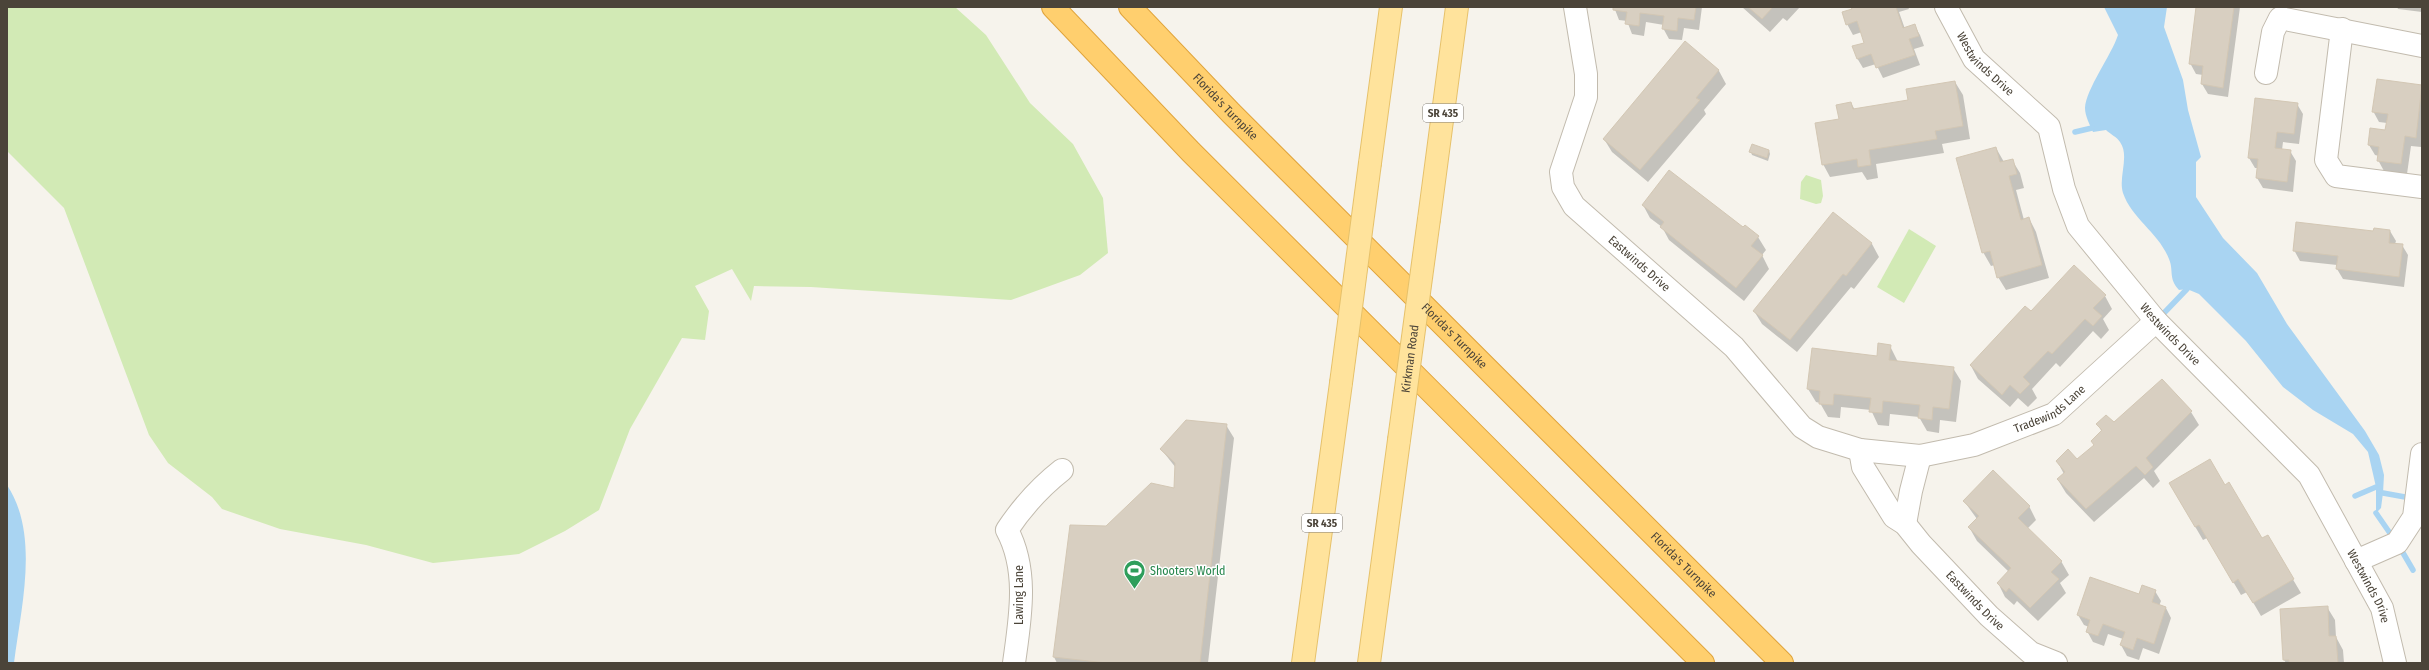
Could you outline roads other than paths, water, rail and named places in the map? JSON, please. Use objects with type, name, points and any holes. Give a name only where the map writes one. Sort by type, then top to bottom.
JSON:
[{"type":"highway","points":[[1053,7],[1191,152],[1703,663]]},
{"type":"highway","name":"Florida's Turnpike","points":[[1130,7],[1231,113],[1782,663]]},
{"type":"main road","name":"SR 435","points":[[1303,663],[1391,7]]},
{"type":"main road","name":"Kirkman Road","points":[[1369,663],[1457,7]]},
{"type":"street","name":"Eastwinds Drive","points":[[1576,7],[1586,74],[1586,97],[1561,172],[1563,187],[1574,206],[1734,347],[1802,427],[1818,437],[1860,450],[1920,456]]},
{"type":"street","name":"Westwinds Drive","points":[[1946,7],[1974,59],[2049,127],[2064,189],[2078,226],[2156,321],[2309,475],[2382,608],[2395,663]]},
{"type":"street","points":[[2266,73],[2273,32],[2280,18],[2342,28],[2422,46]]},
{"type":"street","points":[[2342,28],[2326,160],[2336,176],[2422,187]]},
{"type":"street","name":"Tradewinds Lane","points":[[1920,456],[1974,445],[2054,414],[2156,321]]},
{"type":"street","name":"Eastwinds Drive","points":[[1860,450],[1863,467],[1882,500],[1894,517],[1905,524],[1921,544],[1989,616],[2031,653],[2056,663]]},
{"type":"street","points":[[2356,561],[2397,543],[2414,517],[2422,454]]},
{"type":"street","points":[[1905,524],[1911,491],[1920,456]]},
{"type":"street","name":"Lawing Lane","points":[[1014,663],[1019,626],[1021,579],[1015,546],[1007,530],[1022,507],[1038,488],[1062,470]]},
{"type":"water","points":[[2104,7],[2167,7],[2164,27],[2183,80],[2188,110],[2201,157],[2196,162],[2196,197],[2223,238],[2257,273],[2287,324],[2365,431],[2379,455],[2384,475],[2381,508],[2376,513],[2376,487],[2368,452],[2353,434],[2313,410],[2283,387],[2246,341],[2199,294],[2187,289],[2179,290],[2172,278],[2169,259],[2165,250],[2127,202],[2122,187],[2124,160],[2123,148],[2119,140],[2106,130],[2093,132],[2085,111],[2086,100],[2118,35]]},
{"type":"water","points":[[7,485],[17,505],[23,526],[26,549],[24,595],[14,663],[7,663]]},
{"type":"waterway","points":[[2075,132],[2092,128]]},
{"type":"waterway","points":[[2164,313],[2187,289]]},
{"type":"waterway","points":[[2355,496],[2376,487]]},
{"type":"waterway","points":[[2383,493],[2405,497]]},
{"type":"waterway","points":[[2376,513],[2394,539]]},
{"type":"waterway","points":[[2399,546],[2413,570]]},
{"type":"place","name":"Shooters World","points":[[1135,590]]}]
